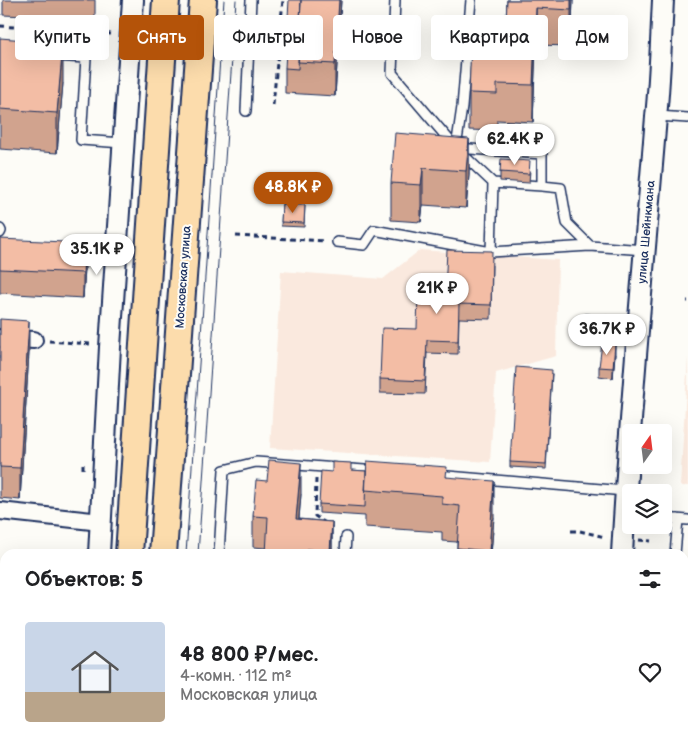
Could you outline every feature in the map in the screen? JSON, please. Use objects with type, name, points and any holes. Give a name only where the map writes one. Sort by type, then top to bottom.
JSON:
[{"type":"main road","points":[[129,549],[166,0]]},
{"type":"main road","name":"Московская улица","points":[[163,549],[203,0]]},
{"type":"street","points":[[99,549],[110,348],[133,0]]},
{"type":"street","name":"улица Шейнкмана","points":[[626,484],[657,116],[663,0]]},
{"type":"street","points":[[0,338],[34,340]]},
{"type":"street","points":[[0,511],[102,522]]},
{"type":"street","name":"улица Шейнкмана","points":[[623,549],[625,534]]},
{"type":"lane","points":[[246,111],[251,0]]},
{"type":"lane","points":[[395,0],[392,73],[456,148],[493,183],[562,188],[567,223],[590,246]]},
{"type":"lane","points":[[456,148],[462,108],[471,0]]},
{"type":"lane","points":[[86,60],[81,140],[123,143]]},
{"type":"lane","points":[[657,116],[688,118]]},
{"type":"lane","points":[[456,148],[542,154],[542,186]]},
{"type":"lane","points":[[491,252],[493,183]]},
{"type":"lane","points":[[0,229],[0,233]]},
{"type":"lane","points":[[337,242],[364,245],[374,230],[491,252],[590,246],[645,250]]},
{"type":"lane","points":[[220,549],[224,470],[256,462],[386,471]]},
{"type":"lane","points":[[426,474],[622,491]]},
{"type":"lane","points":[[672,519],[688,520]]},
{"type":"lane","points":[[675,549],[678,519]]},
{"type":"lane","points":[[345,549],[346,537]]},
{"type":"path","points":[[273,105],[283,0]]},
{"type":"path","points":[[0,26],[111,34]]},
{"type":"path","points":[[236,236],[337,242]]},
{"type":"path","points":[[77,257],[96,258]]},
{"type":"path","points":[[586,315],[603,316],[617,317],[606,347],[603,316]]},
{"type":"path","points":[[34,340],[91,344]]},
{"type":"path","points":[[82,469],[83,460]]},
{"type":"path","points":[[316,466],[315,516],[346,537]]},
{"type":"path","points":[[571,531],[606,537]]},
{"type":"shaded area","points":[[420,250],[558,260],[556,356],[496,373],[490,462],[270,448],[281,271],[383,279]]},
{"type":"shaded area","points":[[688,357],[688,486],[680,486]]},
{"type":"building","points":[[289,0],[301,0],[300,15],[288,15]]},
{"type":"building","points":[[301,0],[339,0],[338,15],[333,15],[333,60],[335,60],[335,64],[298,62],[298,60],[323,60],[323,15],[300,15]]},
{"type":"building","points":[[507,0],[571,0],[571,10],[536,8],[536,15],[506,15]]},
{"type":"building","points":[[0,38],[15,39],[15,60],[62,60],[57,113],[0,109]]},
{"type":"building","points":[[285,60],[298,60],[298,69],[285,68]]},
{"type":"building","points":[[470,60],[534,60],[533,85],[497,84],[497,94],[469,93]]},
{"type":"building","points":[[395,133],[469,139],[466,171],[423,168],[421,185],[391,183]]},
{"type":"building","points":[[501,159],[530,161],[529,174],[500,172]]},
{"type":"building","points":[[282,204],[305,205],[304,223],[281,222]]},
{"type":"building","points":[[0,239],[85,243],[83,273],[0,269]]},
{"type":"building","points":[[447,250],[492,251],[491,305],[459,304],[458,341],[427,340],[425,381],[380,379],[382,328],[417,329],[418,292],[445,292]]},
{"type":"building","points":[[0,319],[29,321],[20,468],[0,467]]},
{"type":"building","points":[[602,343],[615,344],[613,368],[599,367]]},
{"type":"building","points":[[516,367],[552,370],[546,464],[510,462]]},
{"type":"building","points":[[269,460],[301,463],[296,519],[332,522],[330,549],[266,549],[268,517],[253,516],[256,480],[267,481]]},
{"type":"building","points":[[367,461],[447,467],[446,477],[494,481],[489,549],[457,548],[460,506],[442,504],[442,496],[365,490]]},
{"type":"building","points":[[332,462],[351,463],[351,470],[366,471],[365,507],[319,504],[321,471],[332,472]]},
{"type":"tram line","points":[[186,549],[224,0]]},
{"type":"tram line","points":[[198,549],[236,0]]}]
